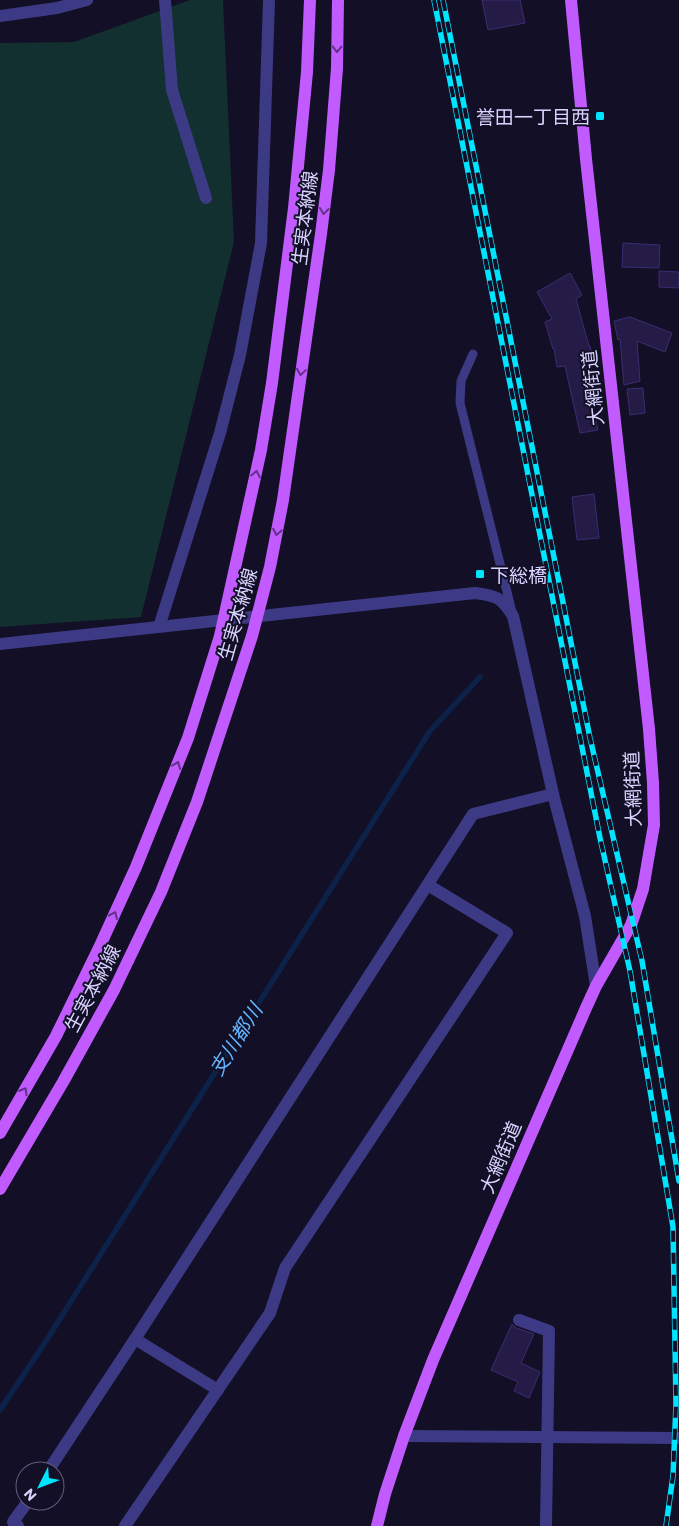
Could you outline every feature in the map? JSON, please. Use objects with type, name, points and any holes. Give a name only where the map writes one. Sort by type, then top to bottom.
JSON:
[{"type":"main road","name":"生実本納線","points":[[0,1133],[56,1036],[100,948],[136,867],[188,738],[220,636],[260,450],[272,383],[294,208],[307,72],[310,0]]},
{"type":"main road","name":"生実本納線","points":[[0,1189],[114,990],[160,892],[197,802],[252,636],[270,567],[283,500],[321,234],[329,170],[337,68],[338,0]]},
{"type":"main road","name":"大網街道","points":[[377,1526],[385,1494],[404,1436],[437,1351],[596,986],[630,925],[643,889],[654,825],[649,729],[588,178],[571,0]]},
{"type":"street","points":[[0,16],[57,8],[87,0]]},
{"type":"street","points":[[165,0],[172,90],[206,198]]},
{"type":"street","points":[[159,626],[220,433],[240,355],[261,243],[269,0]]},
{"type":"street","points":[[0,644],[475,593],[496,596],[504,602],[513,616],[553,794],[585,916],[596,986]]},
{"type":"street","points":[[55,1461],[473,814],[553,794]]},
{"type":"street","points":[[125,1526],[270,1313],[286,1268],[507,932],[428,884]]},
{"type":"street","points":[[519,1320],[549,1331],[546,1526]]},
{"type":"street","points":[[135,1339],[218,1390]]},
{"type":"street","points":[[404,1436],[679,1438]]},
{"type":"street","points":[[18,1526],[13,1522],[21,1511]]},
{"type":"lane","points":[[473,354],[462,381],[460,403],[513,616]]},
{"type":"green space","points":[[190,0],[223,0],[234,242],[141,617],[0,627],[0,43],[74,42]]},
{"type":"building","points":[[482,0],[520,0],[525,23],[488,30]]},
{"type":"building","points":[[623,243],[660,245],[659,268],[622,267]]},
{"type":"building","points":[[659,271],[679,272],[679,288],[659,287]]},
{"type":"building","points":[[570,273],[582,295],[576,299],[590,346],[593,361],[589,362],[597,392],[590,393],[598,430],[580,433],[565,366],[557,367],[554,348],[545,322],[552,319],[537,292]]},
{"type":"building","points":[[630,317],[672,333],[665,352],[637,341],[640,381],[624,385],[620,339],[618,340],[614,321]]},
{"type":"building","points":[[643,388],[645,413],[630,415],[627,389]]},
{"type":"building","points":[[594,494],[599,538],[577,540],[572,497]]},
{"type":"building","points":[[512,1324],[516,1328],[534,1334],[521,1363],[540,1372],[529,1398],[514,1391],[518,1382],[491,1370]]},
{"type":"waterway","name":"支川都川","points":[[0,1410],[46,1341],[430,731],[480,677]]},
{"type":"railway","points":[[434,0],[600,838],[630,971],[673,1227],[676,1404],[673,1476],[666,1526]]},
{"type":"railway","points":[[443,0],[590,738],[642,961],[679,1181]]},
{"type":"place","name":"誉田一丁目西","points":[[600,116]]},
{"type":"place","name":"下総橋","points":[[480,574]]}]
